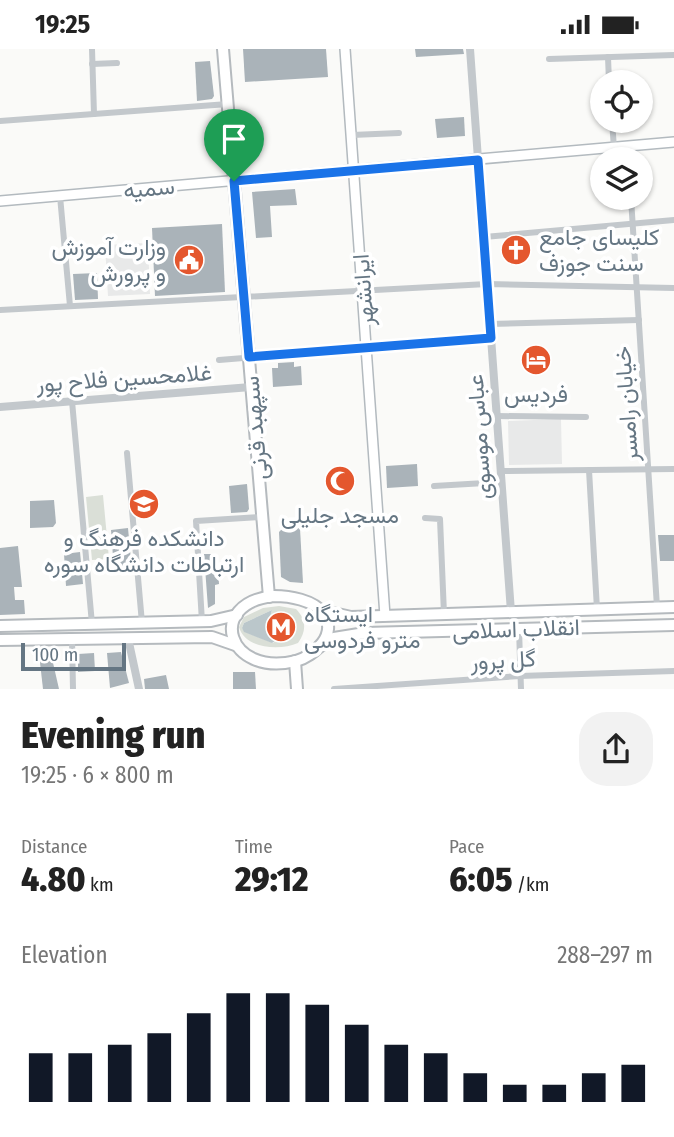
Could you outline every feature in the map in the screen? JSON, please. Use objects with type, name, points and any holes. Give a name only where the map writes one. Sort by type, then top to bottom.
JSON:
[{"type":"main road","name":"ایرانشهر","points":[[345,49],[385,616]]},
{"type":"main road","name":"سپهبد قرنی","points":[[224,50],[269,597]]},
{"type":"main road","name":"سمیه","points":[[621,147],[674,142]]},
{"type":"main road","name":"سمیه","points":[[0,201],[590,150]]},
{"type":"main road","points":[[0,627],[202,622],[237,615],[251,604],[269,597],[299,600],[320,610],[326,617],[328,629],[319,647],[307,656],[295,661],[277,662],[245,654],[235,645],[212,636],[0,640]]},
{"type":"main road","name":"انقلاب اسلامی","points":[[320,610],[351,617],[674,607]]},
{"type":"main road","points":[[235,645],[232,630],[237,615]]},
{"type":"main road","name":"انقلاب اسلامی","points":[[319,647],[334,638],[346,635],[674,625]]},
{"type":"main road","points":[[295,661],[297,689]]},
{"type":"street","points":[[92,49],[94,114]]},
{"type":"street","name":"عباس موسوی","points":[[470,49],[511,612]]},
{"type":"street","points":[[549,59],[674,55]]},
{"type":"street","points":[[608,57],[609,70]]},
{"type":"street","points":[[92,64],[117,63]]},
{"type":"street","points":[[0,121],[228,104]]},
{"type":"street","points":[[352,135],[399,133]]},
{"type":"street","points":[[60,196],[70,306]]},
{"type":"street","name":"خیابان رامسر","points":[[632,210],[657,607]]},
{"type":"street","points":[[484,237],[674,220]]},
{"type":"street","points":[[0,310],[487,284],[674,288]]},
{"type":"street","points":[[490,324],[639,320]]},
{"type":"street","points":[[219,360],[491,338]]},
{"type":"street","name":"غلامحسین فلاح‌ پور","points":[[0,407],[251,387]]},
{"type":"street","points":[[72,401],[92,624]]},
{"type":"street","points":[[497,417],[586,417]]},
{"type":"street","points":[[127,453],[142,623]]},
{"type":"street","points":[[589,470],[597,609]]},
{"type":"street","points":[[501,471],[674,470]]},
{"type":"street","points":[[434,486],[502,482]]},
{"type":"street","points":[[202,622],[195,521],[262,517]]},
{"type":"street","points":[[425,518],[439,519],[443,614]]},
{"type":"street","points":[[519,629],[521,689]]},
{"type":"street","points":[[128,638],[139,689]]},
{"type":"street","points":[[72,639],[74,689]]},
{"type":"street","name":"گل پرور","points":[[334,689],[520,676],[674,671]]},
{"type":"shaded area","points":[[148,243],[150,294],[108,296],[105,245]]},
{"type":"shaded area","points":[[561,419],[562,464],[509,465],[508,421]]},
{"type":"shaded area","points":[[103,495],[109,559],[92,560],[86,497]]},
{"type":"shaded area","points":[[279,606],[296,609],[304,625],[298,643],[273,647],[248,640],[239,627],[244,617],[263,608]],"holes":[[[272,610],[267,627],[275,641],[273,643],[245,632],[242,628],[244,623]]]},
{"type":"shaded area","points":[[272,610],[267,627],[275,641],[272,643],[244,632],[244,623]]},
{"type":"building","points":[[243,49],[326,49],[328,77],[245,82]]},
{"type":"building","points":[[415,49],[463,49],[464,54],[416,57]]},
{"type":"building","points":[[210,61],[214,96],[212,99],[197,101],[195,62]]},
{"type":"building","points":[[464,117],[465,136],[437,138],[435,119]]},
{"type":"building","points":[[295,189],[297,205],[270,206],[272,237],[256,238],[252,192]]},
{"type":"building","name":"وزارت آموزش و پرورش","points":[[222,224],[225,292],[155,296],[152,228]]},
{"type":"building","points":[[97,273],[98,299],[75,300],[73,274]]},
{"type":"building","points":[[294,362],[294,367],[301,366],[302,385],[273,387],[272,368],[278,368],[278,363]]},
{"type":"building","points":[[417,464],[418,486],[387,488],[386,466]]},
{"type":"building","points":[[247,484],[249,509],[247,512],[231,513],[229,486]]},
{"type":"building","points":[[54,500],[56,523],[53,527],[30,528],[30,501]]},
{"type":"building","points":[[128,528],[132,571],[119,572],[114,570],[111,530]]},
{"type":"building","points":[[300,528],[303,583],[290,582],[281,577],[279,532],[282,529]]},
{"type":"building","points":[[658,535],[674,535],[674,561],[660,561]]},
{"type":"building","points":[[18,546],[22,587],[14,587],[15,600],[24,600],[25,614],[0,615],[0,548]]},
{"type":"building","points":[[80,552],[83,584],[66,586],[64,554]]},
{"type":"building","points":[[204,554],[217,554],[219,584],[215,585],[215,604],[208,608]]},
{"type":"building","points":[[121,652],[129,683],[110,688],[107,653]]},
{"type":"building","points":[[94,653],[95,671],[78,672],[78,654]]},
{"type":"building","points":[[39,654],[51,654],[59,689],[43,689]]},
{"type":"building","points":[[233,672],[255,672],[256,689],[233,689]]},
{"type":"building","points":[[166,675],[169,689],[145,689],[144,679]]},
{"type":"place","name":"کلیسای جامع سنت جوزف","points":[[516,250]]},
{"type":"place","name":"وزارت آموزش و پرورش","points":[[189,260]]},
{"type":"place","name":"فردیس","points":[[536,360]]},
{"type":"place","name":"مسجد جلیلی","points":[[340,481]]},
{"type":"place","name":"دانشکده فرهنگ و ارتباطات دانشگاه سوره","points":[[144,504]]},
{"type":"place","name":"ایستگاه مترو فردوسی","points":[[281,627]]},
{"type":"route","points":[[478,160],[491,338],[249,357],[234,181],[478,160]]}]
